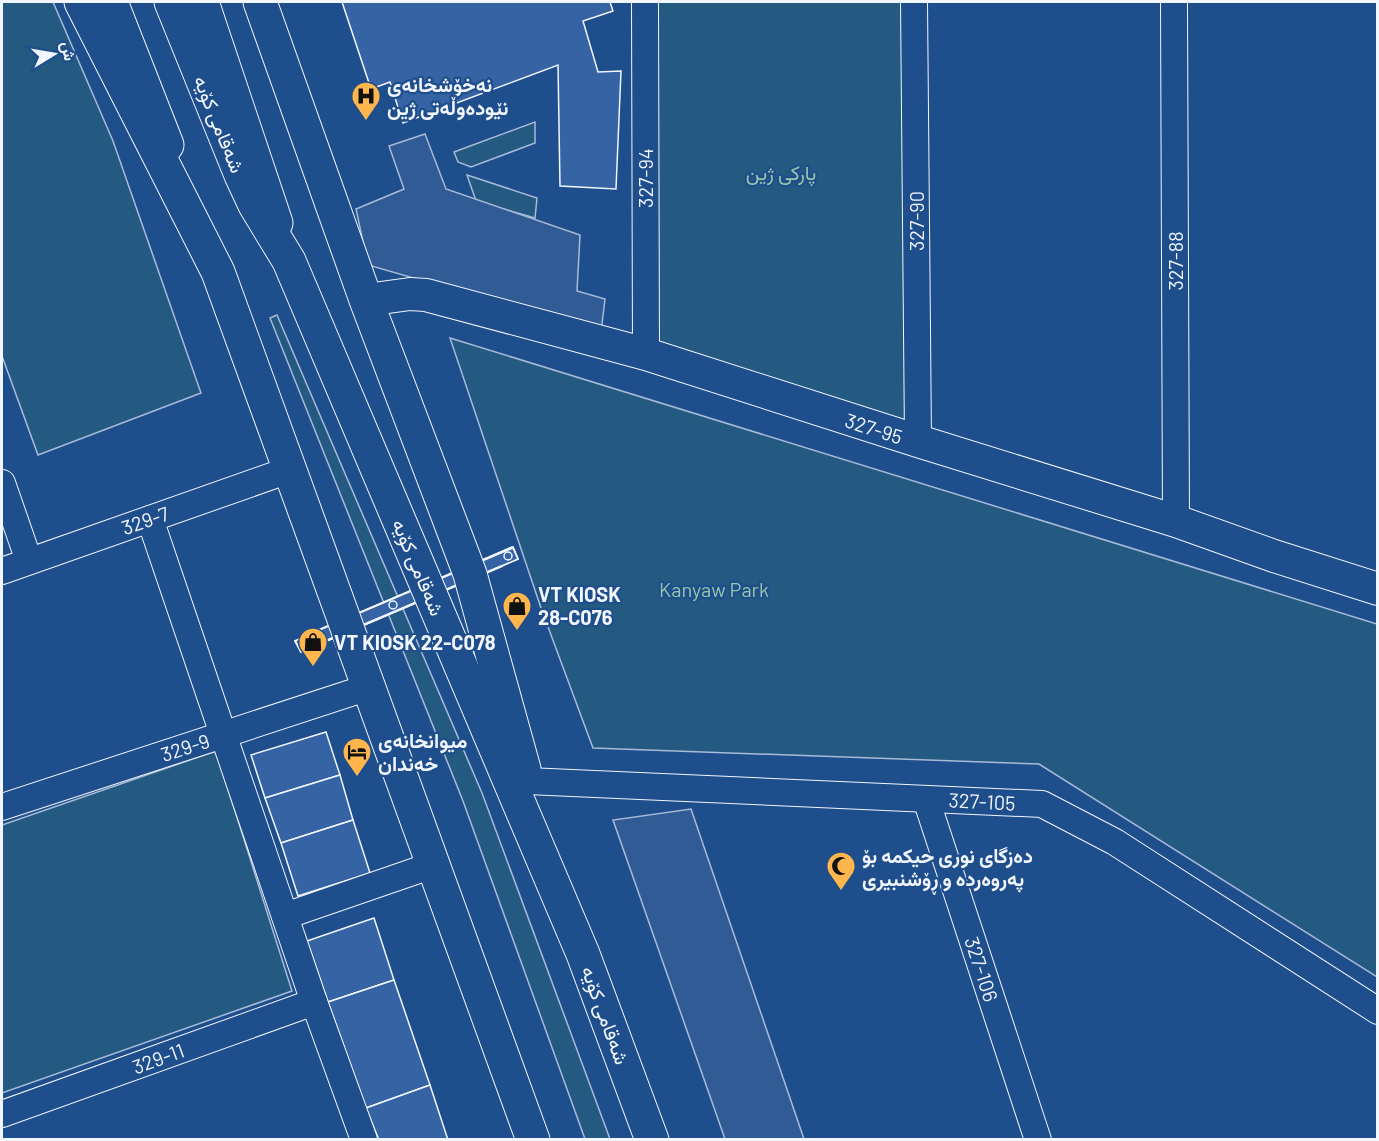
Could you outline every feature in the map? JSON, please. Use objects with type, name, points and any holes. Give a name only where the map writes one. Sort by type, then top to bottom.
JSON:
[{"type":"main road","points":[[81,2],[218,272]]},
{"type":"main road","points":[[111,2],[218,272],[533,1140]]},
{"type":"main road","name":"شەقامی کۆیە","points":[[171,2],[241,175],[255,205],[289,261],[583,954],[651,1140]]},
{"type":"main road","points":[[202,2],[289,261]]},
{"type":"main road","points":[[260,2],[366,300],[470,574],[527,781],[583,954]]},
{"type":"street","name":"327-94","points":[[645,2],[646,354]]},
{"type":"street","name":"327-90","points":[[914,2],[918,441]]},
{"type":"street","name":"327-88","points":[[1174,2],[1176,521]]},
{"type":"street","name":"327-95","points":[[366,300],[402,295],[426,295],[646,354],[1176,521],[1377,589]]},
{"type":"street","name":"329-7","points":[[2,571],[289,470]]},
{"type":"street","points":[[2,483],[29,561]]},
{"type":"street","points":[[150,519],[314,1002],[364,1140]]},
{"type":"street","name":"329-9","points":[[2,807],[369,687]]},
{"type":"street","name":"327-105","points":[[527,781],[1042,804],[1115,842],[1377,1011]]},
{"type":"street","name":"327-106","points":[[926,799],[1038,1140]]},
{"type":"street","points":[[285,916],[434,865]]},
{"type":"street","name":"329-11","points":[[2,1114],[314,1002]]},
{"type":"green space","points":[[2,2],[53,2],[113,141],[201,393],[38,455],[2,356]]},
{"type":"green space","name":"پارکی ژین","points":[[654,2],[906,2],[909,424],[655,342]]},
{"type":"green space","points":[[535,122],[535,143],[471,167],[458,162],[454,152]]},
{"type":"green space","points":[[467,175],[537,198],[535,218],[476,201]]},
{"type":"green space","points":[[277,315],[482,793],[610,1139],[585,1139],[463,801],[270,318]]},
{"type":"green space","name":"Kanyaw Park","points":[[450,338],[1377,624],[1377,977],[1039,764],[593,748],[541,608]]},
{"type":"green space","points":[[216,751],[292,991],[2,1093],[2,825]]},
{"type":"shaded area","points":[[425,134],[446,189],[580,235],[577,291],[605,299],[601,332],[368,265],[356,209],[404,189],[389,146]]},
{"type":"shaded area","points":[[691,809],[804,1139],[725,1139],[613,820]]},
{"type":"building","name":"نەخۆشخانەی نێودەوڵەتی ژین","points":[[342,2],[610,2],[613,11],[583,21],[598,72],[621,71],[616,189],[560,186],[558,65],[403,123],[390,82],[371,89]]},
{"type":"building","points":[[512,547],[518,559],[301,652],[295,641]]},
{"type":"building","points":[[513,547],[518,559],[301,652],[295,641],[311,633]]},
{"type":"building","points":[[513,547],[518,559],[513,548],[310,634]]},
{"type":"building","points":[[508,552],[512,556],[508,560],[504,556]]},
{"type":"building","points":[[503,566],[301,652],[295,640],[301,651]]},
{"type":"building","points":[[393,601],[397,605],[393,609],[389,605]]},
{"type":"building","points":[[305,639],[309,643],[305,647],[301,643]]},
{"type":"building","points":[[326,732],[340,775],[265,798],[251,755]]},
{"type":"building","points":[[340,775],[353,820],[281,843],[265,798]]},
{"type":"building","points":[[353,820],[370,873],[298,896],[281,843]]},
{"type":"building","points":[[374,918],[394,980],[328,1002],[307,941]]},
{"type":"building","points":[[394,980],[430,1085],[366,1108],[328,1002]]},
{"type":"building","points":[[430,1085],[448,1140],[379,1140],[366,1108]]},
{"type":"place","name":"نەخۆشخانەی نێودەوڵەتی ژین","points":[[366,122]]},
{"type":"place","name":"VT KIOSK 28-C076","points":[[517,632]]},
{"type":"place","name":"VT KIOSK 22-C078","points":[[313,668]]},
{"type":"place","name":"میوانخانەی خەندان","points":[[357,778]]},
{"type":"place","name":"دەزگای نوری حیکمە بۆ پەروەردە و ڕۆشنبیری","points":[[841,892]]}]
